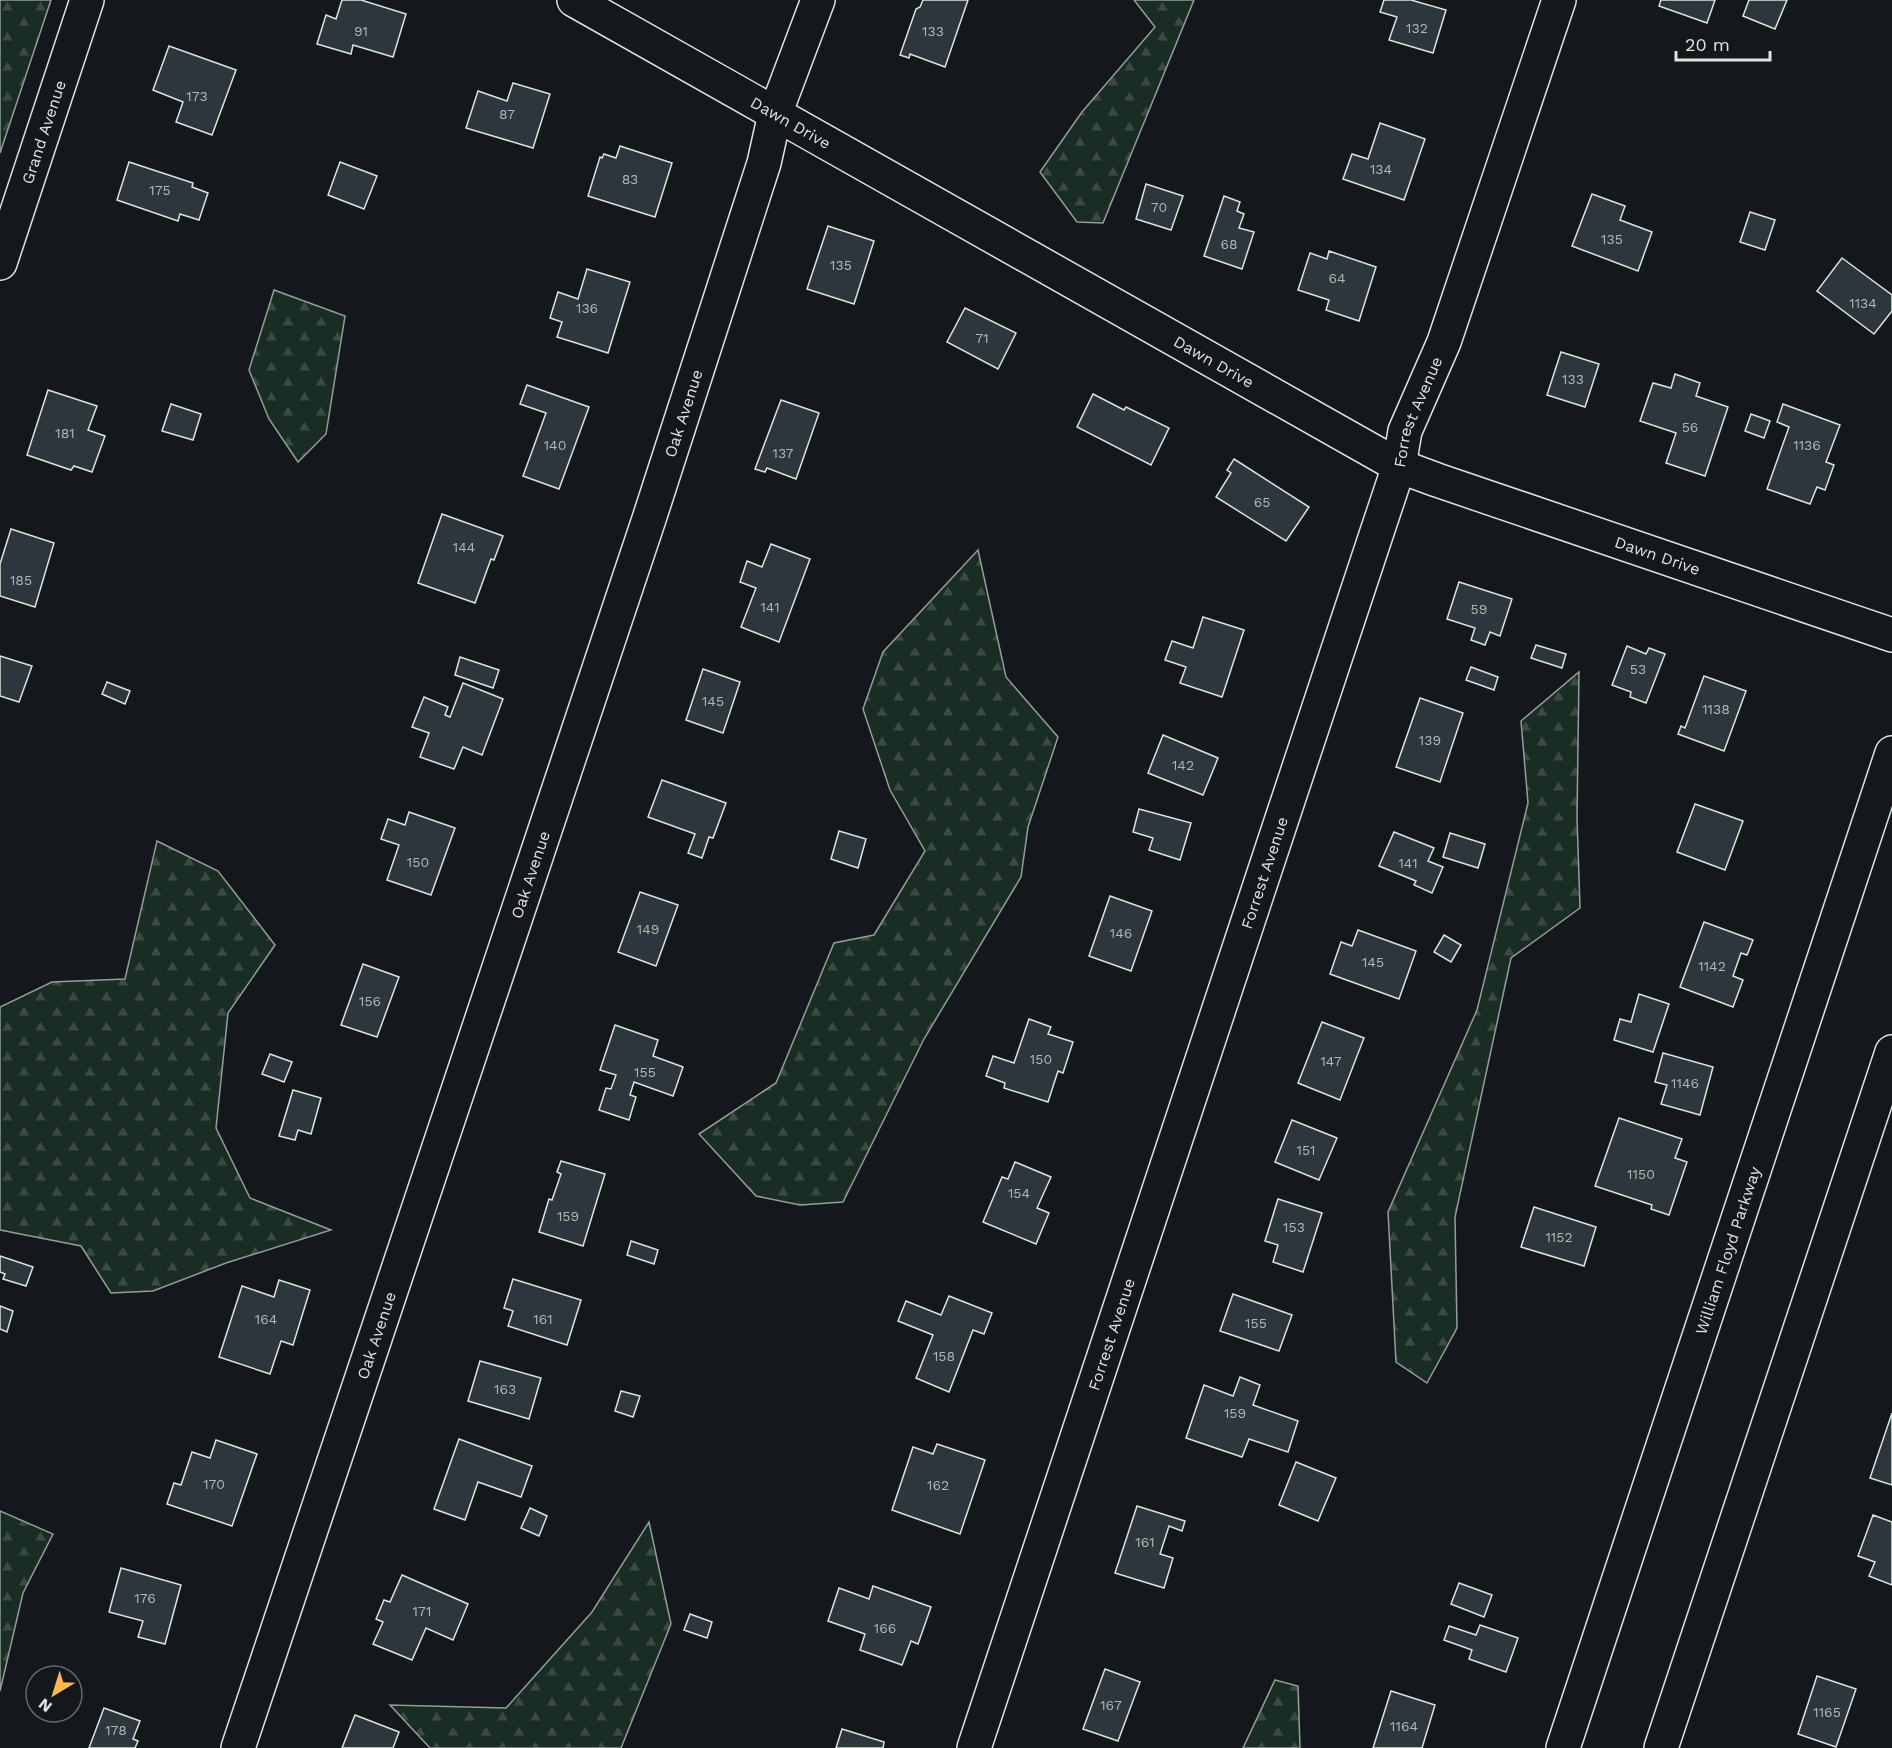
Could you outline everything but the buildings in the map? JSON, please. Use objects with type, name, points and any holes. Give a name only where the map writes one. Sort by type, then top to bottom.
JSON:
[{"type":"main road","name":"Grand Avenue","points":[[0,263],[87,0]]},
{"type":"main road","name":"Dawn Drive","points":[[574,0],[1399,466],[1892,635]]},
{"type":"main road","name":"Oak Avenue","points":[[238,1748],[657,493],[764,163],[775,114],[818,0]]},
{"type":"main road","name":"Forrest Avenue","points":[[974,1748],[1399,466],[1405,431],[1444,342],[1559,0]]},
{"type":"main road","name":"William Floyd Parkway","points":[[1563,1748],[1892,753]]},
{"type":"main road","points":[[1661,1748],[1892,1053]]},
{"type":"green space","points":[[0,0],[51,0],[0,153]]},
{"type":"green space","points":[[1134,0],[1194,0],[1103,223],[1077,222],[1040,172],[1082,112],[1155,27]]},
{"type":"green space","points":[[274,290],[345,316],[326,434],[298,462],[269,419],[249,370]]},
{"type":"green space","points":[[978,550],[1006,677],[1058,737],[1028,827],[1021,877],[924,1039],[843,1202],[800,1205],[756,1196],[699,1134],[776,1083],[834,943],[874,935],[925,851],[890,790],[863,709],[883,652]]},
{"type":"green space","points":[[1579,672],[1577,818],[1580,908],[1511,958],[1455,1217],[1457,1328],[1427,1383],[1396,1362],[1388,1212],[1477,1010],[1528,803],[1521,721]]},
{"type":"green space","points":[[157,841],[218,871],[275,945],[228,1013],[216,1128],[250,1198],[331,1230],[226,1263],[153,1291],[111,1293],[81,1246],[0,1230],[0,1007],[52,982],[125,979]]},
{"type":"green space","points":[[0,1511],[53,1534],[23,1593],[0,1691]]},
{"type":"green space","points":[[649,1522],[671,1624],[621,1748],[430,1748],[390,1705],[506,1708],[592,1612]]},
{"type":"green space","points":[[1275,1680],[1298,1686],[1300,1748],[1243,1748]]}]
